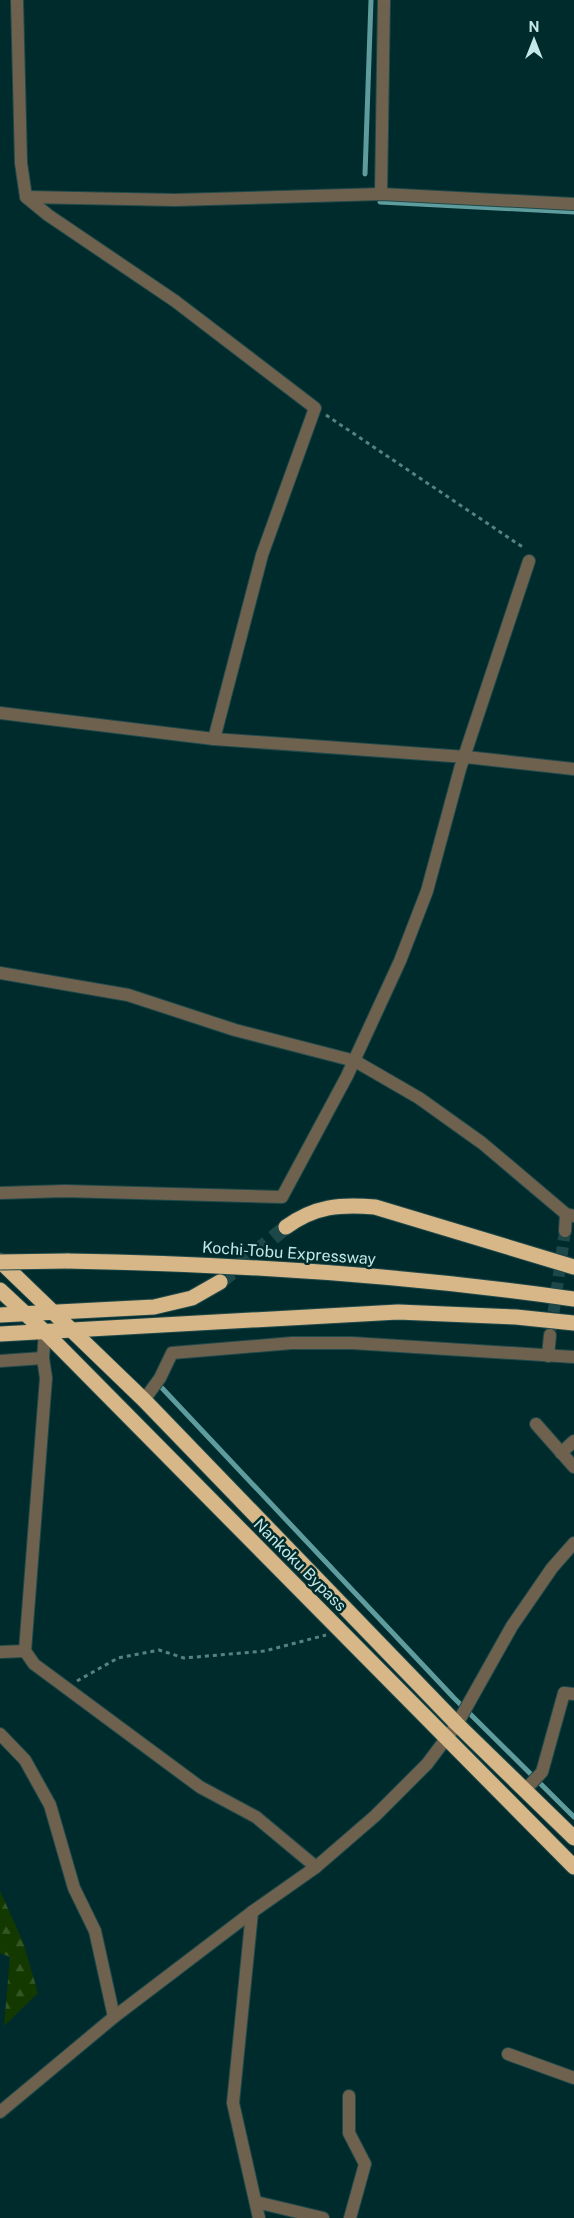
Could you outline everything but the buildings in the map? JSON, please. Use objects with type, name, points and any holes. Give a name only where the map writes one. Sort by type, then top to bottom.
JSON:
[{"type":"highway","points":[[286,1227],[301,1216],[316,1210],[345,1204],[375,1207],[574,1267]]},
{"type":"highway","name":"Kochi-Tobu Expressway","points":[[0,1262],[67,1260],[174,1263],[297,1270],[406,1278],[574,1300]]},
{"type":"highway","name":"Nankoku Bypass","points":[[0,1262],[74,1330],[462,1714],[525,1790],[574,1838]]},
{"type":"highway","points":[[0,1315],[173,1304],[192,1298],[220,1282]]},
{"type":"highway","name":"Nankoku Bypass","points":[[0,1290],[45,1332],[446,1740],[574,1867]]},
{"type":"highway","points":[[0,1334],[398,1312],[516,1317],[574,1323]]},
{"type":"street","points":[[17,0],[20,163],[26,198],[175,301],[315,408],[262,555],[214,739]]},
{"type":"street","points":[[381,194],[384,0]]},
{"type":"street","points":[[26,198],[175,200],[381,194],[574,204]]},
{"type":"street","points":[[0,1194],[65,1191],[282,1197],[355,1061],[400,961],[427,891],[460,769],[466,757],[529,561]]},
{"type":"street","points":[[0,713],[214,739],[466,757],[574,769]]},
{"type":"street","points":[[0,973],[128,995],[235,1030],[355,1061],[419,1098],[458,1126],[570,1215],[565,1231]]},
{"type":"street","points":[[45,1332],[44,1358],[46,1378],[25,1651],[34,1664],[66,1688],[200,1787],[256,1817],[316,1867]]},
{"type":"street","points":[[548,1356],[550,1335]]},
{"type":"street","points":[[144,1400],[160,1378],[172,1353],[292,1343],[352,1343],[574,1358]]},
{"type":"street","points":[[0,1361],[44,1358]]},
{"type":"street","points":[[536,1424],[574,1467]]},
{"type":"street","points":[[562,1453],[574,1441]]},
{"type":"street","points":[[0,2112],[114,2017],[252,1912],[316,1867],[375,1816],[428,1764],[462,1714],[512,1626],[552,1568],[574,1543]]},
{"type":"street","points":[[0,1652],[25,1651]]},
{"type":"street","points":[[525,1790],[542,1772],[564,1693],[574,1694]]},
{"type":"street","points":[[0,1734],[25,1760],[50,1805],[74,1888],[95,1931],[114,2017]]},
{"type":"street","points":[[252,1912],[233,2103],[259,2218]]},
{"type":"street","points":[[508,2054],[574,2078]]},
{"type":"street","points":[[349,2096],[349,2133],[365,2164],[350,2218]]},
{"type":"street","points":[[256,2202],[323,2218]]},
{"type":"path","points":[[315,408],[530,552],[529,561]]},
{"type":"path","points":[[66,1688],[118,1658],[158,1650],[184,1658],[265,1651],[341,1632]]},
{"type":"green space","points":[[0,1891],[23,1942],[38,1993],[4,2026],[10,1957],[0,1953]]},
{"type":"waterway","points":[[365,174],[371,0]]},
{"type":"waterway","points":[[380,202],[574,212]]},
{"type":"waterway","points":[[162,1388],[454,1698],[574,1817]]},
{"type":"tunnel","points":[[220,1282],[286,1227]]},
{"type":"tunnel","points":[[551,1330],[565,1231]]}]
